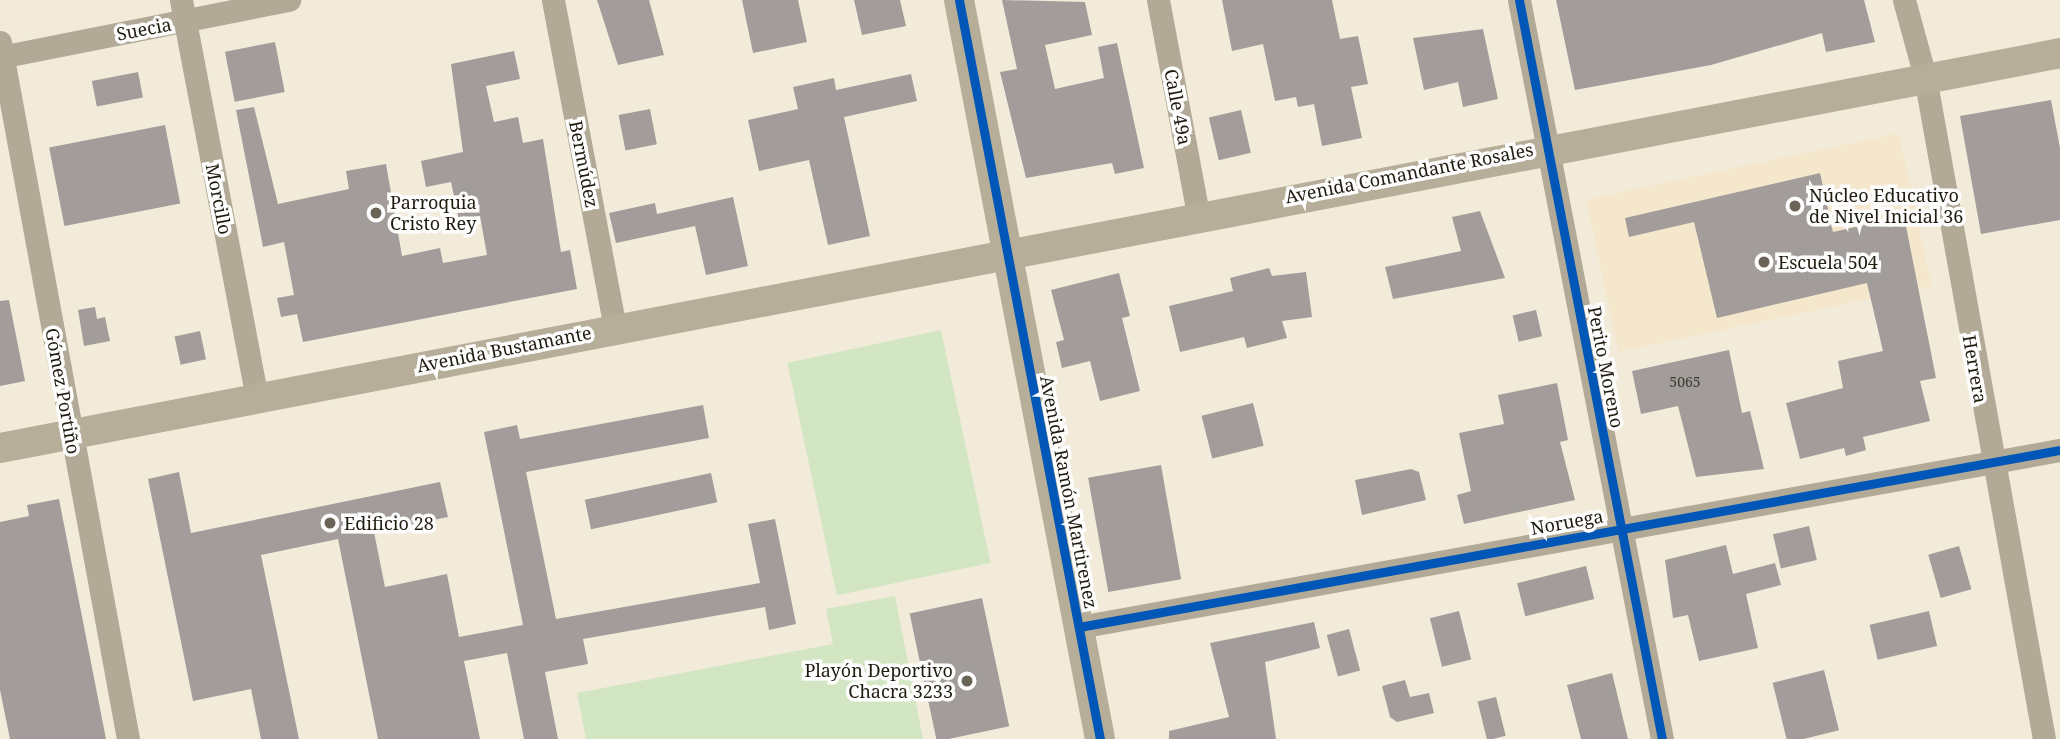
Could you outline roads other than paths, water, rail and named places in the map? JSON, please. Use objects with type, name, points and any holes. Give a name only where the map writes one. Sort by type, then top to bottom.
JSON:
[{"type":"main road","name":"Avenida Ramón Martirenez","points":[[959,0],[1101,739]]},
{"type":"main road","name":"Avenida Comandante Rosales","points":[[1007,252],[1548,147],[2060,53]]},
{"type":"main road","name":"Avenida Bustamante","points":[[0,448],[1007,252]]},
{"type":"street","name":"Suecia","points":[[1,52],[183,10],[289,0]]},
{"type":"street","name":"Bermúdez","points":[[553,0],[615,328]]},
{"type":"street","name":"Calle 49a","points":[[1158,0],[1198,214]]},
{"type":"street","name":"Perito Moreno","points":[[1519,0],[1662,739]]},
{"type":"street","name":"Herrera","points":[[1904,0],[1925,77],[1991,462],[2044,739]]},
{"type":"street","name":"Morcillo","points":[[183,10],[257,397]]},
{"type":"street","name":"Gómez Portiño","points":[[1,52],[128,739]]},
{"type":"street","name":"Noruega","points":[[1079,627],[2060,450]]},
{"type":"place","name":"Núcleo Educativo de Nivel Inicial 36","points":[[1795,206]]},
{"type":"place","name":"Parroquia Cristo Rey","points":[[376,213]]},
{"type":"place","name":"Escuela 504","points":[[1764,262]]},
{"type":"place","name":"Edificio 28","points":[[330,523]]},
{"type":"place","name":"Playón Deportivo Chacra 3233","points":[[967,681]]}]
